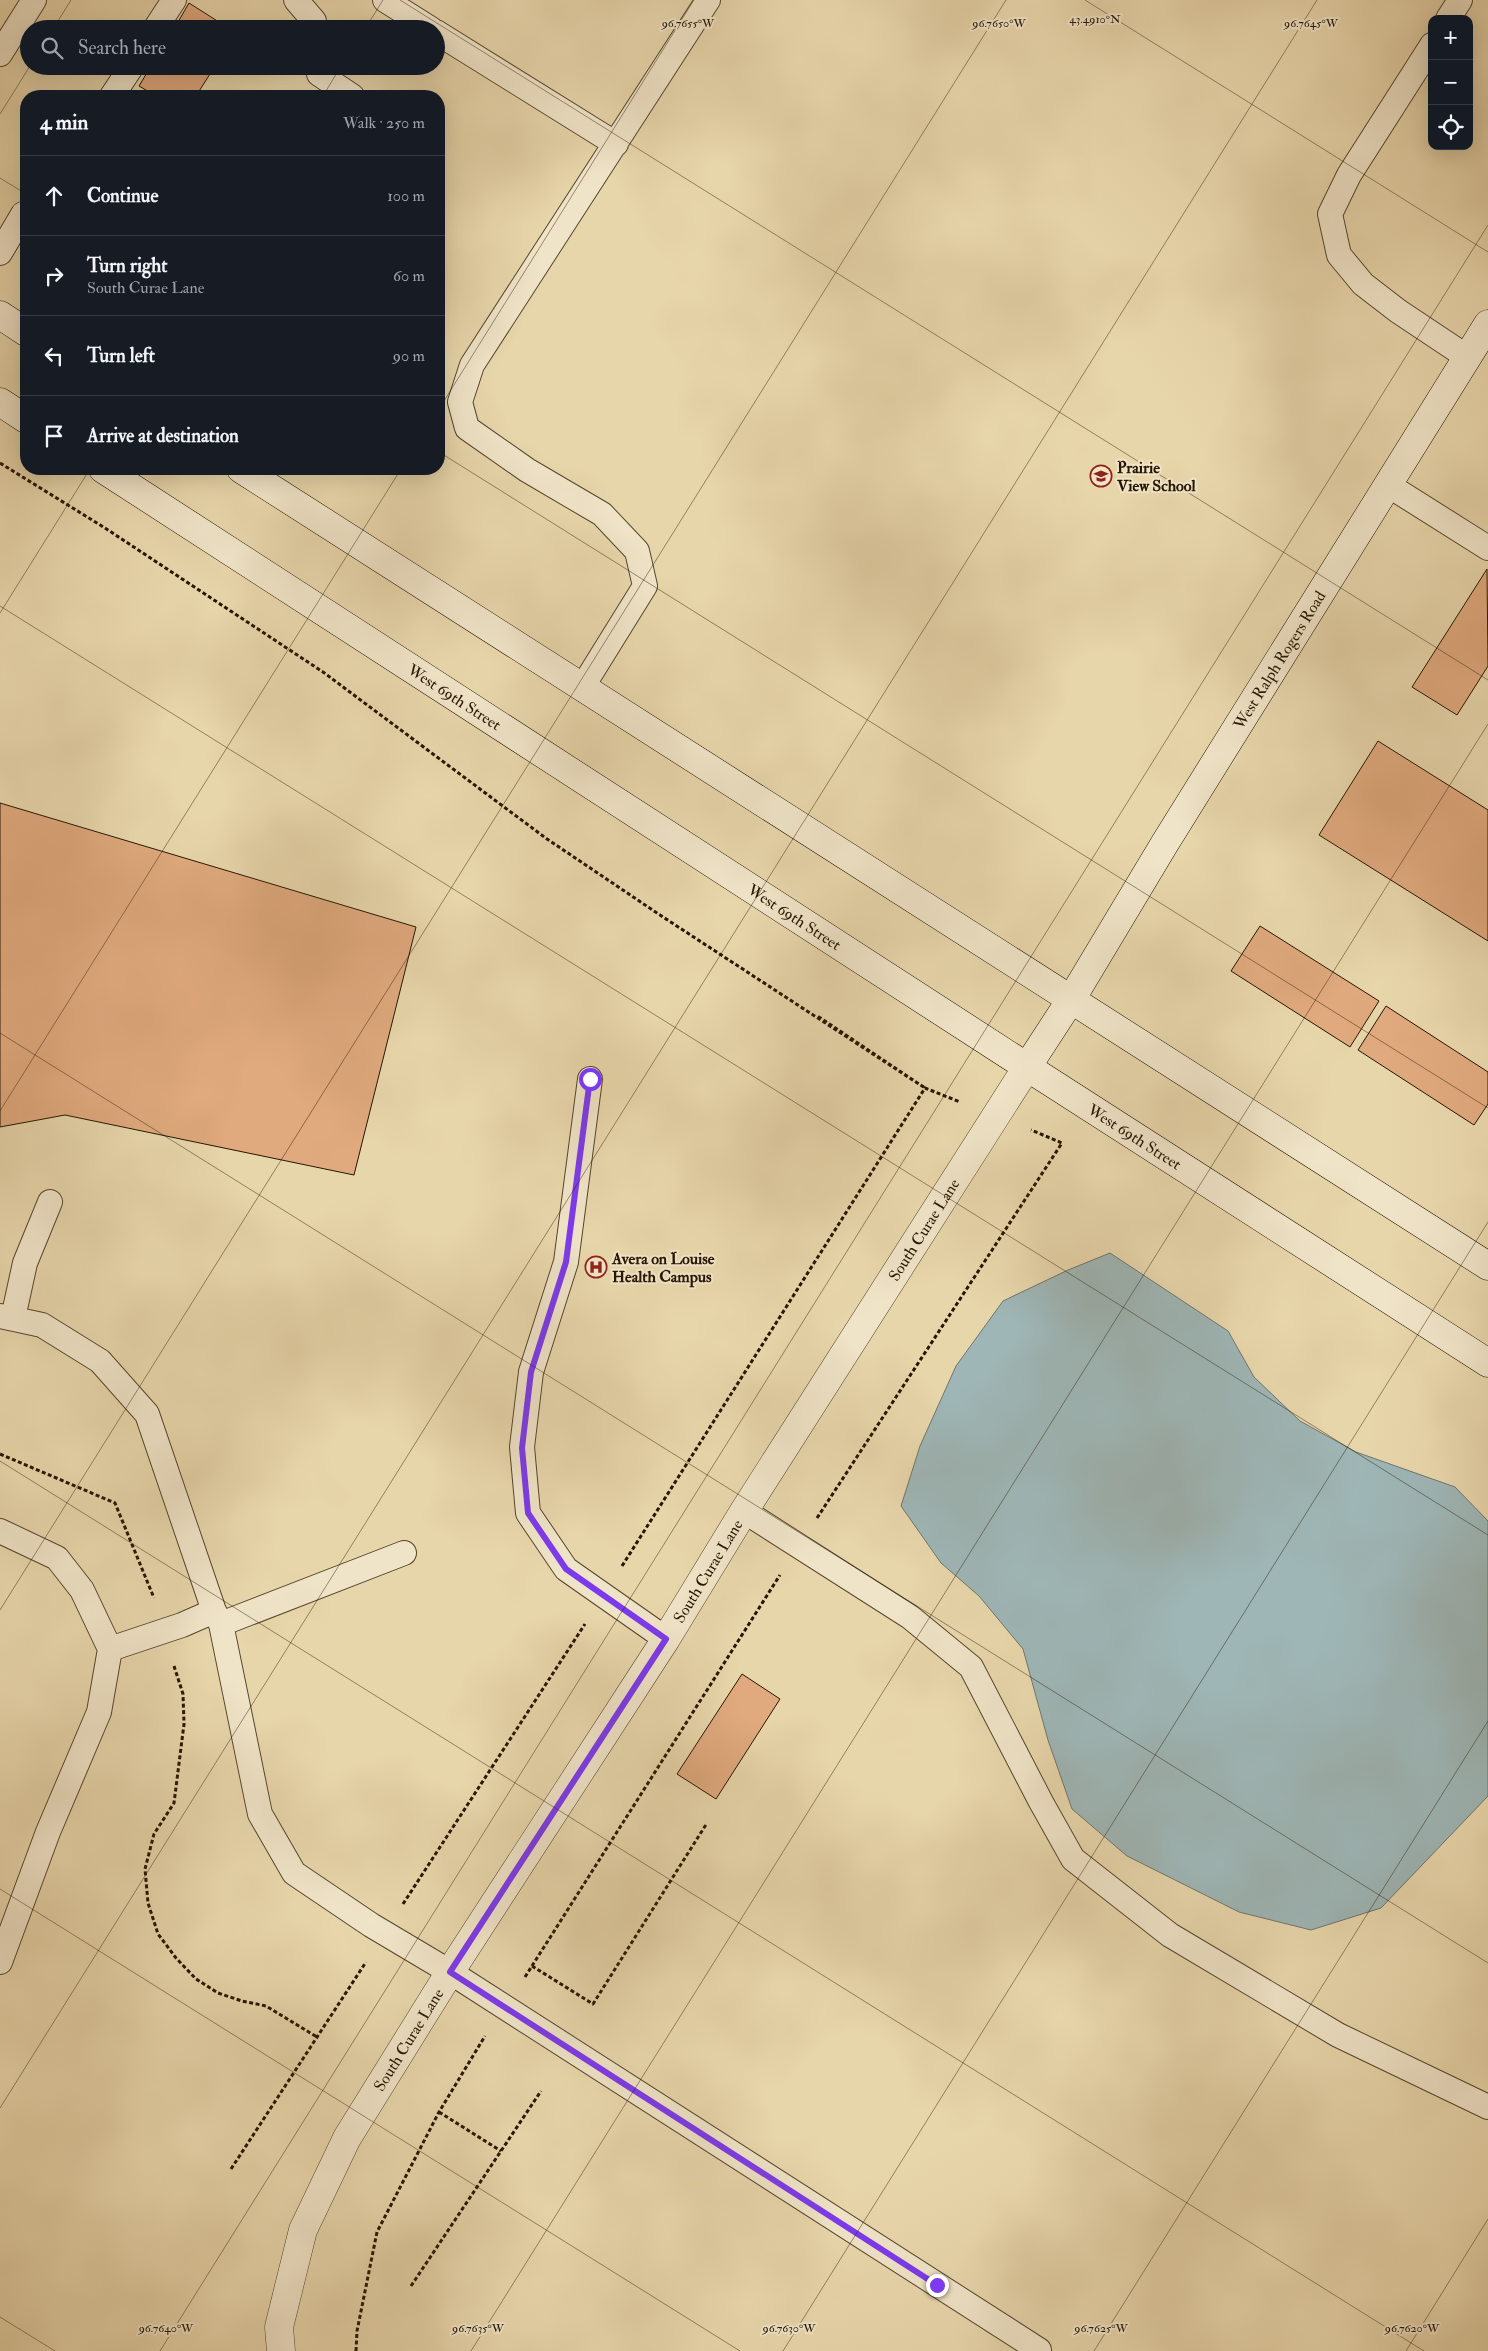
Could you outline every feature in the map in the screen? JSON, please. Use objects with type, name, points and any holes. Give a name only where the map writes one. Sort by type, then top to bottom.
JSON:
[{"type":"main road","points":[[0,315],[20,328]]},
{"type":"main road","name":"West Ralph Rogers Road","points":[[1027,1067],[1072,998],[1488,324]]},
{"type":"main road","points":[[0,402],[20,415]]},
{"type":"main road","name":"West 69th Street","points":[[111,475],[1488,1363]]},
{"type":"main road","points":[[250,475],[1072,998],[1488,1266]]},
{"type":"main road","name":"South Curae Lane","points":[[281,2351],[279,2327],[303,2230],[347,2138],[450,1972],[666,1639],[744,1511],[1027,1067]]},
{"type":"lane","points":[[21,20],[34,0]]},
{"type":"lane","points":[[162,20],[174,0]]},
{"type":"lane","points":[[296,0],[312,20]]},
{"type":"lane","points":[[385,0],[417,20]]},
{"type":"lane","points":[[582,686],[645,586],[637,551],[602,514],[527,470],[467,428],[460,402],[472,364],[708,0]]},
{"type":"lane","points":[[1451,15],[1460,0]]},
{"type":"lane","points":[[0,54],[20,22]]},
{"type":"lane","points":[[445,38],[616,144]]},
{"type":"lane","points":[[1428,51],[1349,175],[1330,214],[1339,255],[1363,284],[1398,311],[1467,357]]},
{"type":"lane","points":[[116,90],[126,75]]},
{"type":"lane","points":[[320,75],[343,90]]},
{"type":"lane","points":[[0,253],[20,220]]},
{"type":"lane","points":[[1388,485],[1488,548]]},
{"type":"lane","points":[[590,1079],[566,1262],[531,1372],[522,1448],[528,1513],[566,1569],[666,1639]]},
{"type":"lane","points":[[50,1202],[24,1263],[6,1317],[42,1325],[100,1361],[147,1414],[218,1618],[260,1814],[294,1872],[371,1926],[450,1972],[1039,2350]]},
{"type":"lane","points":[[744,1511],[910,1618],[971,1667],[1041,1802],[1073,1859],[1170,1935],[1338,2035],[1488,2107]]},
{"type":"lane","points":[[0,1531],[57,1558],[82,1590],[110,1648],[99,1712],[48,1832],[0,1962]]},
{"type":"lane","points":[[110,1648],[166,1629],[218,1618],[404,1553]]},
{"type":"path","points":[[0,463],[105,528],[323,672],[547,839],[925,1088],[816,1015]]},
{"type":"path","points":[[0,1454],[115,1503],[166,1629],[170,1655],[183,1694],[184,1724],[174,1803],[154,1834],[145,1869],[148,1903],[158,1934],[176,1958],[196,1979],[218,1993],[266,2006],[317,2037]]},
{"type":"path","points":[[356,2351],[357,2331],[377,2232],[439,2112],[532,1966],[593,2004],[707,1823]]},
{"type":"path","points":[[411,2286],[540,2092]]},
{"type":"path","points":[[439,2112],[501,2151]]},
{"type":"water","points":[[1110,1253],[1228,1331],[1254,1377],[1300,1421],[1356,1452],[1455,1487],[1488,1521],[1488,1796],[1381,1908],[1311,1930],[1239,1912],[1127,1856],[1072,1809],[1048,1740],[1023,1649],[979,1596],[941,1563],[901,1506],[920,1446],[956,1366],[1003,1301],[1068,1270]]},
{"type":"building","points":[[189,3],[216,20],[179,20]]},
{"type":"building","points":[[146,75],[209,75],[200,90],[146,90],[139,86]]},
{"type":"building","points":[[1487,569],[1488,666],[1457,715],[1412,687]]},
{"type":"building","points":[[1378,741],[1488,810],[1488,941],[1319,835]]},
{"type":"building","points":[[0,803],[416,927],[354,1175],[65,1115],[0,1127]]},
{"type":"building","points":[[1260,926],[1379,1001],[1350,1047],[1231,971]]},
{"type":"building","points":[[1386,1006],[1488,1072],[1488,1104],[1474,1125],[1358,1050]]},
{"type":"building","points":[[742,1674],[780,1699],[716,1799],[677,1774]]},
{"type":"place","name":"Prairie View School","points":[[1101,476]]},
{"type":"place","name":"Avera on Louise Health Campus","points":[[596,1267]]},
{"type":"route","points":[[590,1079],[566,1262],[531,1372],[522,1448],[528,1513],[566,1569],[666,1639],[450,1972],[937,2285]]}]
